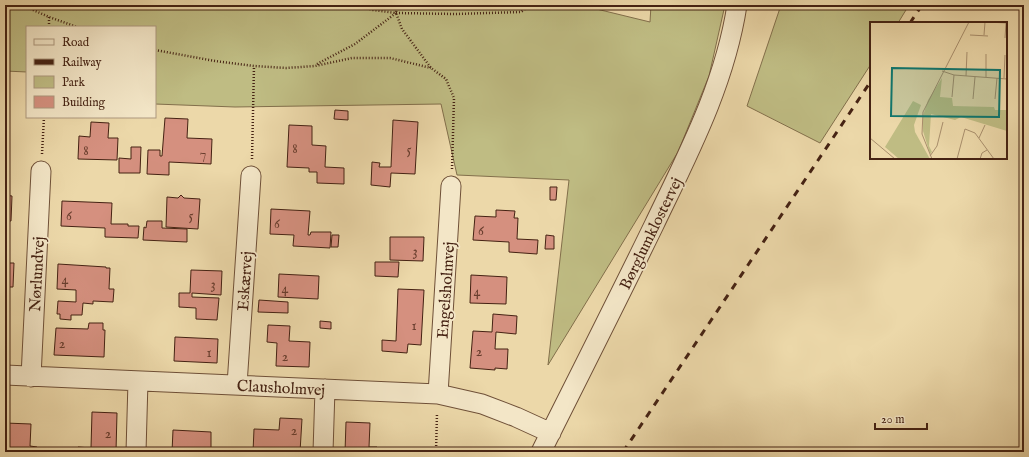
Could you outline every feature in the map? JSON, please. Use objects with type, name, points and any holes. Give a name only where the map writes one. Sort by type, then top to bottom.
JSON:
[{"type":"street","name":"Børglumklostervej","points":[[541,452],[603,329],[706,115],[718,82],[729,43],[737,5]]},
{"type":"street","name":"Nørlundvej","points":[[31,377],[41,171]]},
{"type":"street","name":"Eskærvej","points":[[237,385],[251,176]]},
{"type":"street","name":"Engelsholmvej","points":[[438,394],[451,186]]},
{"type":"street","name":"Clausholmvej","points":[[5,375],[438,394],[482,404],[551,433]]},
{"type":"street","points":[[136,452],[138,381]]},
{"type":"street","points":[[324,452],[325,390]]},
{"type":"path","points":[[22,5],[74,26]]},
{"type":"path","points":[[355,5],[372,10],[396,13],[455,14],[521,12],[525,9],[526,5]]},
{"type":"path","points":[[397,5],[396,13],[402,29],[414,47],[432,68],[446,79],[454,98],[451,186]]},
{"type":"path","points":[[315,66],[355,44],[396,13]]},
{"type":"path","points":[[49,17],[49,26]]},
{"type":"path","points":[[156,50],[254,66],[286,68],[315,66],[352,58],[390,58],[432,68]]},
{"type":"path","points":[[251,176],[254,66]]},
{"type":"path","points":[[41,171],[44,118]]},
{"type":"path","points":[[436,452],[438,394]]},
{"type":"green space","points":[[5,5],[580,5],[650,22],[651,5],[725,5],[709,76],[678,152],[548,365],[569,180],[457,175],[441,104],[235,107],[156,104],[156,26],[26,26],[26,72],[5,71]]},
{"type":"green space","points":[[781,5],[909,5],[899,22],[870,22],[870,66],[820,143],[747,106]]},
{"type":"building","points":[[540,5],[562,5],[561,9]]},
{"type":"building","points":[[335,110],[348,111],[348,120],[334,119]]},
{"type":"building","points":[[165,118],[188,119],[187,138],[212,139],[211,164],[169,162],[169,175],[147,174],[148,150],[160,150],[160,156],[162,156]]},
{"type":"building","points":[[393,120],[418,122],[415,174],[391,173],[390,187],[371,185],[372,162],[380,163],[379,167],[391,167]]},
{"type":"building","points":[[91,122],[109,123],[108,138],[118,138],[117,160],[78,159],[79,136],[90,137]]},
{"type":"building","points":[[289,125],[312,126],[312,145],[326,146],[325,167],[344,168],[344,184],[317,183],[317,172],[309,172],[309,168],[287,167]]},
{"type":"building","points":[[131,147],[141,147],[140,173],[119,173],[119,158],[131,159]]},
{"type":"building","points":[[550,187],[557,187],[556,200],[550,200]]},
{"type":"building","points":[[5,195],[12,196],[11,221],[5,221]]},
{"type":"building","points":[[181,195],[184,198],[200,199],[198,229],[166,227],[167,197],[178,198]]},
{"type":"building","points":[[62,201],[112,203],[111,224],[128,224],[128,226],[139,226],[138,238],[105,237],[105,228],[61,226]]},
{"type":"building","points":[[271,209],[310,211],[308,235],[310,235],[311,232],[331,232],[330,248],[293,246],[294,235],[270,234]]},
{"type":"building","points":[[496,210],[515,211],[514,218],[518,218],[517,239],[538,240],[537,254],[509,252],[509,242],[473,240],[475,216],[496,217]]},
{"type":"building","points":[[147,221],[162,221],[162,228],[187,229],[187,242],[143,240],[144,227],[146,228]]},
{"type":"building","points":[[332,235],[339,235],[338,247],[331,247]]},
{"type":"building","points":[[546,235],[554,236],[554,249],[545,249]]},
{"type":"building","points":[[390,237],[424,237],[423,261],[390,260]]},
{"type":"building","points":[[375,262],[399,262],[398,277],[375,276]]},
{"type":"building","points":[[5,263],[14,263],[13,287],[5,287]]},
{"type":"building","points":[[58,264],[110,268],[109,289],[114,289],[113,302],[93,301],[93,304],[83,303],[82,315],[71,315],[71,320],[60,319],[60,314],[57,314],[58,301],[76,302],[76,290],[57,289]]},
{"type":"building","points":[[191,270],[222,271],[221,295],[192,293],[192,297],[219,298],[217,320],[196,319],[196,308],[179,307],[179,293],[190,293]]},
{"type":"building","points":[[279,274],[319,276],[318,299],[278,297]]},
{"type":"building","points":[[471,275],[507,277],[506,304],[470,303]]},
{"type":"building","points":[[398,289],[424,290],[421,345],[408,344],[407,353],[382,351],[382,340],[396,341]]},
{"type":"building","points":[[259,300],[288,302],[288,313],[258,312]]},
{"type":"building","points":[[493,314],[517,316],[516,334],[496,332],[495,349],[508,349],[507,369],[495,368],[495,370],[470,368],[473,331],[492,332]]},
{"type":"building","points":[[320,321],[331,322],[331,329],[320,328]]},
{"type":"building","points":[[89,323],[103,323],[103,330],[105,330],[104,357],[54,355],[56,328],[88,329]]},
{"type":"building","points":[[268,325],[290,326],[289,341],[310,342],[309,367],[276,366],[277,343],[267,342]]},
{"type":"building","points":[[175,337],[218,339],[217,363],[174,361]]},
{"type":"building","points":[[92,412],[117,413],[116,451],[78,452],[78,447],[91,448]]},
{"type":"building","points":[[280,418],[302,419],[300,452],[253,452],[254,429],[279,430]]},
{"type":"building","points":[[346,422],[370,423],[369,447],[377,447],[376,452],[345,452]]},
{"type":"building","points":[[5,423],[31,424],[30,446],[37,447],[37,452],[16,452],[16,449],[5,448]]},
{"type":"building","points":[[173,430],[211,432],[211,452],[172,452]]},
{"type":"railway","points":[[911,22],[922,5]]},
{"type":"railway","points":[[623,452],[870,82]]}]
